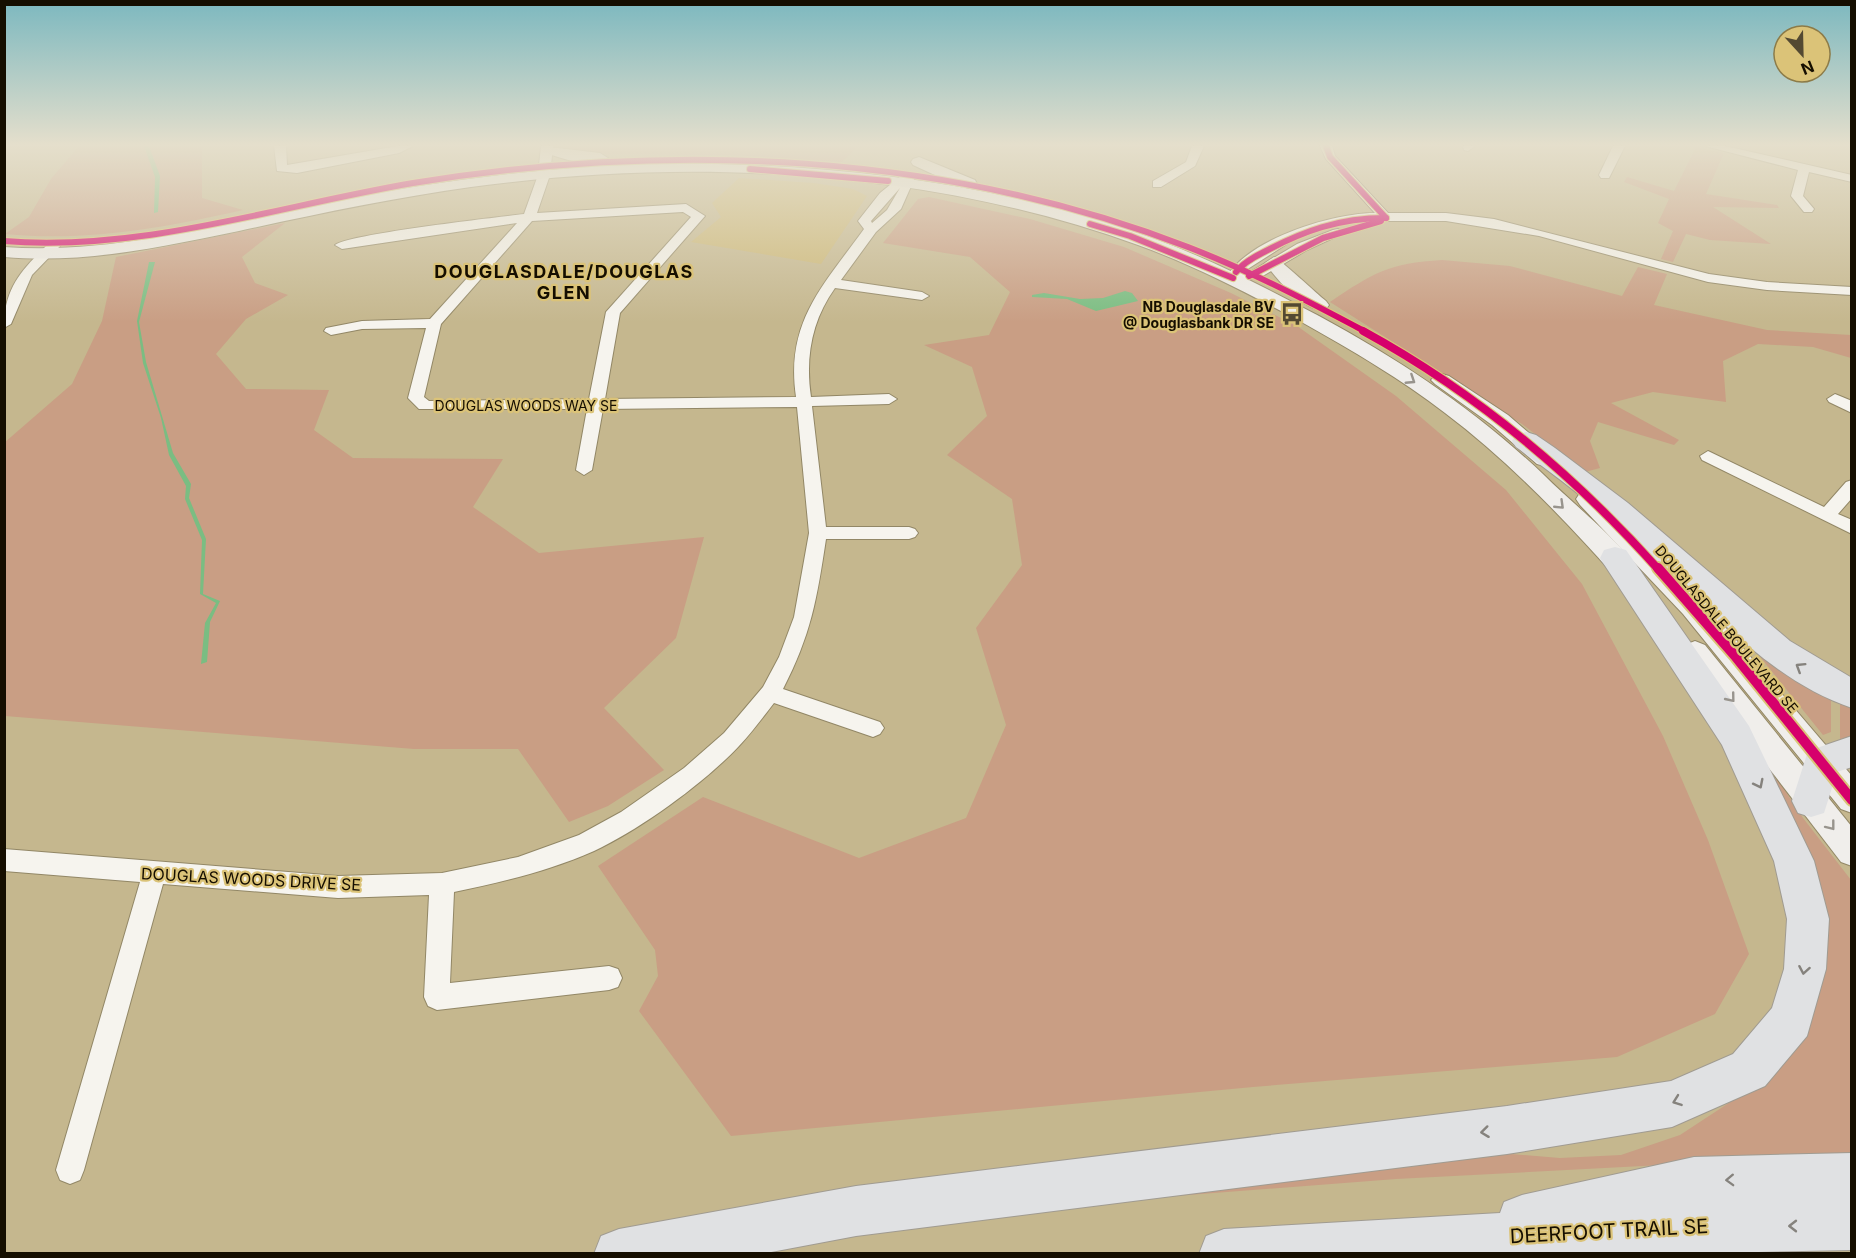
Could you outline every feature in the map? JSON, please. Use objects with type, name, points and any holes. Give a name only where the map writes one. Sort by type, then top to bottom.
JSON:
[{"type":"highway","points":[[1526,441],[1580,478],[1765,643],[1815,676],[1851,694]]},
{"type":"highway","points":[[619,1254],[856,1210],[1507,1130],[1672,1104],[1749,1070],[1791,1020],[1805,969],[1808,919],[1794,861],[1736,737],[1615,558]]},
{"type":"highway","points":[[1811,801],[1836,756]]},
{"type":"highway","points":[[1432,1240],[1694,1181],[1851,1177]]},
{"type":"highway","name":"DEERFOOT TRAIL SE","points":[[1224,1254],[1432,1240],[1710,1226],[1851,1226]]},
{"type":"street","name":"DOUGLASDALE BOULEVARD SE","points":[[4,252],[51,249],[158,234],[304,205]]},
{"type":"street","name":"DOUGLASDALE BOULEVARD SE","points":[[4,241],[51,249],[122,249],[338,205]]},
{"type":"street","name":"DOUGLAS WOODS WAY SE","points":[[534,205],[530,216],[434,323],[416,398],[425,406],[889,399]]},
{"type":"street","name":"DOUGLAS WOODS DRIVE SE","points":[[871,229],[864,221],[876,205]]},
{"type":"street","name":"DOUGLAS WOODS DRIVE SE","points":[[4,860],[154,874],[338,887],[442,884],[518,868],[587,843],[629,819],[692,775],[732,739],[770,693],[789,658],[804,617],[818,533],[813,466],[800,374],[807,325],[832,283],[871,229],[883,222],[897,205]]},
{"type":"street","name":"DOUGLASDALE BOULEVARD SE","points":[[1019,205],[1130,236],[1242,273],[1361,347],[1456,411],[1501,447],[1615,558],[1688,644],[1851,852]]},
{"type":"street","name":"DOUGLASDALE BOULEVARD SE","points":[[1051,205],[1113,220],[1171,239],[1242,273],[1319,305],[1456,388],[1526,441],[1648,556],[1836,756],[1851,800]]},
{"type":"street","points":[[1374,205],[1386,218]]},
{"type":"street","points":[[1804,205],[1808,209]]},
{"type":"street","points":[[342,245],[428,229],[530,216],[686,208],[699,216],[613,312],[584,470]]},
{"type":"street","points":[[1242,273],[1288,237],[1306,230],[1359,217],[1446,218],[1494,223],[1708,278],[1767,286],[1851,291]]},
{"type":"street","points":[[1242,273],[1274,263],[1323,238],[1372,225],[1386,218]]},
{"type":"street","points":[[4,324],[26,273],[51,249]]},
{"type":"street","points":[[1274,263],[1287,279],[1319,305]]},
{"type":"street","points":[[832,283],[922,297]]},
{"type":"street","points":[[331,331],[363,325],[434,323]]},
{"type":"street","points":[[1835,399],[1851,408]]},
{"type":"street","points":[[1708,456],[1851,528]]},
{"type":"street","points":[[1827,515],[1851,486]]},
{"type":"street","points":[[818,533],[909,533]]},
{"type":"street","points":[[770,693],[873,728]]},
{"type":"street","points":[[70,1170],[154,874]]},
{"type":"street","points":[[442,884],[437,997],[609,978]]},
{"type":"shaded area","points":[[36,205],[225,205],[243,210],[125,232],[66,236],[5,234],[29,217]]},
{"type":"shaded area","points":[[154,205],[158,205],[158,212],[154,213]]},
{"type":"shaded area","points":[[713,205],[861,205],[821,264],[691,242],[721,217]]},
{"type":"shaded area","points":[[913,205],[964,205],[1030,219],[1124,247],[1231,293],[1297,326],[1396,396],[1506,490],[1582,584],[1663,736],[1708,840],[1749,954],[1715,1014],[1617,1057],[1253,1087],[731,1136],[639,1011],[658,976],[655,950],[598,866],[703,797],[859,858],[966,818],[1006,725],[976,628],[1022,565],[1012,499],[947,455],[987,416],[972,367],[924,345],[989,335],[1010,292],[970,257],[883,243]]},
{"type":"shaded area","points":[[1666,205],[1775,205],[1779,208],[1713,207],[1771,244],[1710,240],[1686,234],[1673,262],[1661,259],[1673,231],[1658,223]]},
{"type":"shaded area","points":[[285,223],[242,257],[255,283],[288,295],[246,319],[216,354],[246,389],[329,390],[314,430],[353,458],[503,459],[473,507],[539,553],[704,537],[676,638],[604,708],[664,770],[608,806],[569,822],[518,749],[414,749],[5,716],[4,443],[72,384],[102,321],[116,257]]},
{"type":"shaded area","points":[[1442,260],[1510,266],[1622,296],[1638,267],[1667,274],[1654,305],[1767,330],[1851,335],[1851,358],[1813,347],[1758,344],[1723,361],[1726,402],[1653,392],[1611,403],[1679,440],[1674,445],[1598,422],[1590,441],[1600,468],[1585,472],[1522,424],[1330,302],[1382,271],[1424,261]]},
{"type":"shaded area","points":[[149,262],[155,262],[139,322],[146,362],[173,453],[191,484],[189,498],[206,539],[203,594],[220,601],[210,622],[207,662],[201,664],[205,623],[216,603],[200,594],[202,540],[185,499],[186,486],[169,455],[161,418],[143,363],[137,321]]},
{"type":"shaded area","points":[[1125,291],[1132,293],[1138,301],[1096,311],[1067,299],[1032,297],[1032,295],[1044,293],[1080,299],[1103,298]]},
{"type":"shaded area","points":[[1753,648],[1831,697],[1831,732],[1823,735]]},
{"type":"shaded area","points":[[1840,700],[1851,702],[1851,737],[1840,739]]},
{"type":"shaded area","points":[[1768,779],[1778,780],[1803,818],[1851,880],[1851,1155],[1396,1179],[1162,1197],[1486,1152],[1560,1158],[1621,1155],[1680,1135],[1773,1074],[1810,1020]]},
{"type":"cycle path","points":[[4,241],[39,244],[110,241],[180,230],[301,205]]},
{"type":"cycle path","points":[[1054,205],[1084,212],[1187,247],[1288,291],[1385,343],[1438,376],[1489,412],[1568,478],[1655,565],[1736,657],[1852,800]]},
{"type":"cycle path","points":[[1374,205],[1386,218]]},
{"type":"cycle path","points":[[1236,272],[1251,259],[1306,231],[1353,219],[1386,218]]},
{"type":"cycle path","points":[[1249,276],[1323,238],[1381,221]]},
{"type":"cycle path","points":[[1090,224],[1130,236],[1233,278]]},
{"type":"place","name":"NB Douglasdale BV @ Douglasbank DR SE","points":[[1292,314]]},
{"type":"district","name":"DOUGLASDALE/DOUGLAS GLEN","points":[[564,281]]}]
